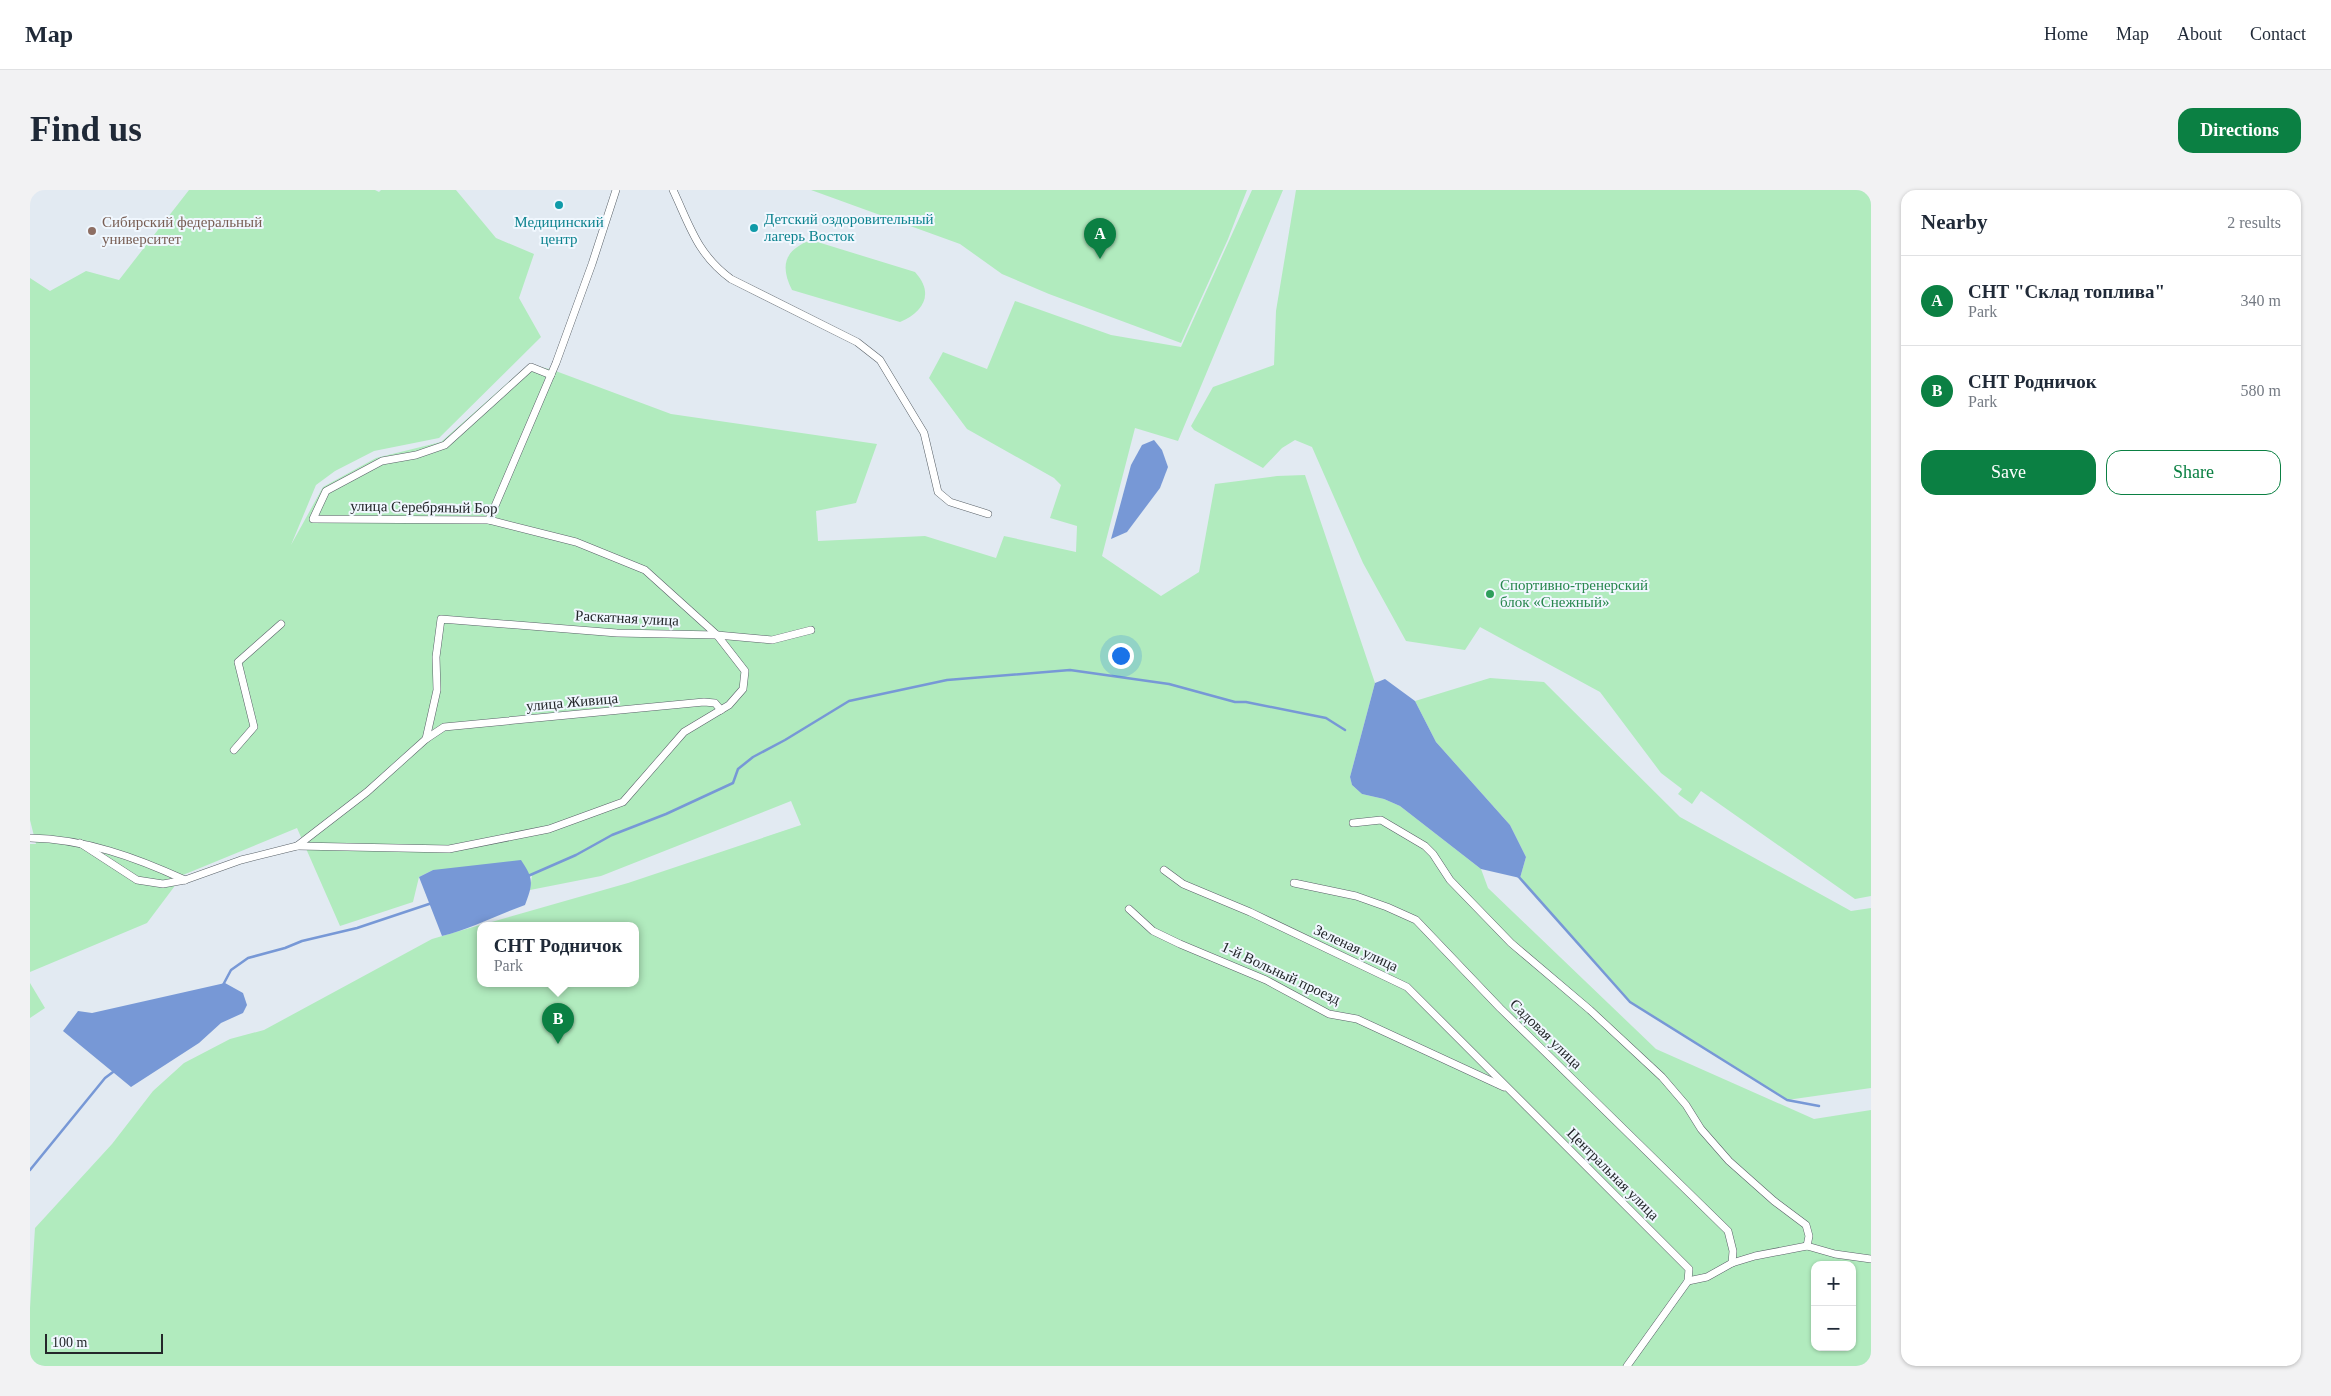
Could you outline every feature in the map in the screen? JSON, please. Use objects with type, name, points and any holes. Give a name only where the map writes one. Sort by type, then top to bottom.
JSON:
[{"type":"street","points":[[489,520],[551,375],[592,264],[616,190]]},
{"type":"street","points":[[673,190],[699,246],[713,266],[731,279],[857,342],[880,360],[924,433],[938,492],[950,502],[988,514]]},
{"type":"street","name":"улица Серебряный Бор","points":[[297,846],[449,849],[549,829],[623,802],[684,732],[729,705],[743,689],[745,671],[718,635],[644,570],[576,542],[489,520],[313,519],[326,491],[382,461],[416,455],[445,445],[531,367],[551,375]]},
{"type":"street","name":"Раскатная улица","points":[[426,739],[437,690],[436,657],[441,619],[617,633],[718,635],[772,640],[811,630]]},
{"type":"street","points":[[234,750],[254,727],[238,662],[281,624]]},
{"type":"street","name":"улица Живица","points":[[297,846],[367,792],[426,739],[444,727],[704,702],[715,703],[721,710]]},
{"type":"street","points":[[1353,823],[1382,820],[1425,846],[1433,854],[1450,880],[1511,943],[1590,1010],[1662,1077],[1729,1161],[1774,1202],[1806,1225],[1807,1246]]},
{"type":"street","points":[[30,838],[58,839],[80,843],[148,864],[184,880]]},
{"type":"street","points":[[80,843],[137,880],[163,884],[184,880],[241,860],[297,846]]},
{"type":"street","name":"Зеленая улица","points":[[1164,870],[1183,884],[1250,912],[1407,987],[1509,1090]]},
{"type":"street","name":"Садовая улица","points":[[1294,883],[1356,896],[1416,920],[1514,1022],[1728,1231],[1733,1251],[1732,1263]]},
{"type":"street","name":"1-й Вольный проезд","points":[[1129,909],[1152,931],[1266,980],[1329,1014],[1356,1019],[1509,1090]]},
{"type":"street","name":"Центральная улица","points":[[1509,1090],[1688,1269],[1688,1281]]},
{"type":"street","points":[[1627,1366],[1688,1281],[1707,1277],[1732,1263],[1807,1246],[1835,1254],[1871,1259]]},
{"type":"green space","points":[[189,190],[375,190],[379,192],[381,190],[456,190],[496,238],[534,254],[519,298],[541,337],[439,438],[374,451],[335,471],[316,485],[291,545],[323,487],[376,458],[441,442],[529,364],[553,370],[671,414],[877,444],[856,503],[816,511],[818,541],[925,536],[996,558],[1004,536],[1076,552],[1077,526],[1050,518],[1061,485],[1054,478],[967,429],[929,378],[943,352],[987,369],[1015,301],[1111,335],[1181,347],[1252,190],[1283,190],[1178,441],[1135,428],[1102,556],[1161,596],[1199,572],[1215,484],[1277,476],[1305,475],[1375,683],[1350,777],[1352,785],[1362,794],[1384,799],[1400,806],[1481,869],[1488,888],[1656,1049],[1814,1119],[1871,1110],[1871,1366],[30,1366],[30,1308],[35,1228],[112,1144],[153,1091],[184,1063],[230,1039],[264,1030],[432,939],[477,926],[477,987],[639,987],[639,922],[492,922],[628,883],[801,825],[791,801],[601,876],[530,890],[532,875],[433,870],[419,877],[413,902],[340,926],[297,828],[183,875],[147,923],[30,972],[30,844],[36,844],[30,820],[30,278],[50,291],[86,271],[119,280]]},
{"type":"green space","points":[[811,190],[1247,190],[1228,239],[1181,343],[1049,294],[1002,274],[960,244]]},
{"type":"green space","points":[[1296,190],[1871,190],[1871,896],[1855,899],[1701,791],[1692,804],[1678,794],[1682,789],[1661,773],[1600,692],[1480,627],[1465,650],[1406,641],[1363,563],[1312,447],[1295,440],[1282,448],[1263,468],[1194,430],[1191,426],[1213,387],[1274,365],[1276,311]]},
{"type":"green space","points":[[811,240],[915,272],[924,288],[924,302],[915,313],[900,322],[792,290],[786,273],[787,260],[795,249]]},
{"type":"green space","points":[[1490,678],[1544,682],[1680,817],[1851,911],[1871,908],[1871,1088],[1787,1100],[1630,1002],[1520,878],[1526,857],[1510,825],[1436,742],[1415,701]]},
{"type":"green space","points":[[30,983],[45,1008],[30,1018]]},
{"type":"water","points":[[1154,440],[1162,450],[1168,467],[1160,488],[1127,532],[1111,539],[1131,465],[1142,445]]},
{"type":"water","points":[[1385,679],[1415,701],[1436,742],[1510,825],[1526,857],[1520,878],[1481,869],[1400,806],[1384,799],[1362,794],[1352,785],[1350,777],[1375,683]]},
{"type":"water","points":[[521,860],[530,877],[530,892],[525,905],[442,936],[419,877],[433,870]]},
{"type":"water","points":[[225,983],[243,993],[247,1005],[243,1013],[221,1023],[199,1043],[131,1087],[63,1031],[78,1011],[92,1013]]},
{"type":"waterway","points":[[528,876],[576,855],[612,835],[666,814],[733,783],[738,769],[753,757],[849,701],[947,680],[1070,670],[1169,684],[1235,702],[1246,702],[1326,718],[1345,730]]},
{"type":"waterway","points":[[1518,876],[1630,1002],[1787,1100],[1819,1106]]},
{"type":"waterway","points":[[223,985],[231,970],[248,958],[285,948],[302,941],[357,928],[432,903]]},
{"type":"waterway","points":[[30,1170],[105,1078],[113,1072]]},
{"type":"place","name":"Медицинский центр","points":[[559,205]]},
{"type":"place","name":"Детский оздоровительный лагерь Восток","points":[[754,228]]},
{"type":"place","name":"Сибирский федеральный университет","points":[[92,231]]},
{"type":"place","name":"СНТ \"Склад топлива\"","points":[[1100,259]]},
{"type":"place","name":"Спортивно-тренерский блок «Снежный»","points":[[1490,594]]},
{"type":"place","name":"СНТ Родничок","points":[[558,1044]]}]
